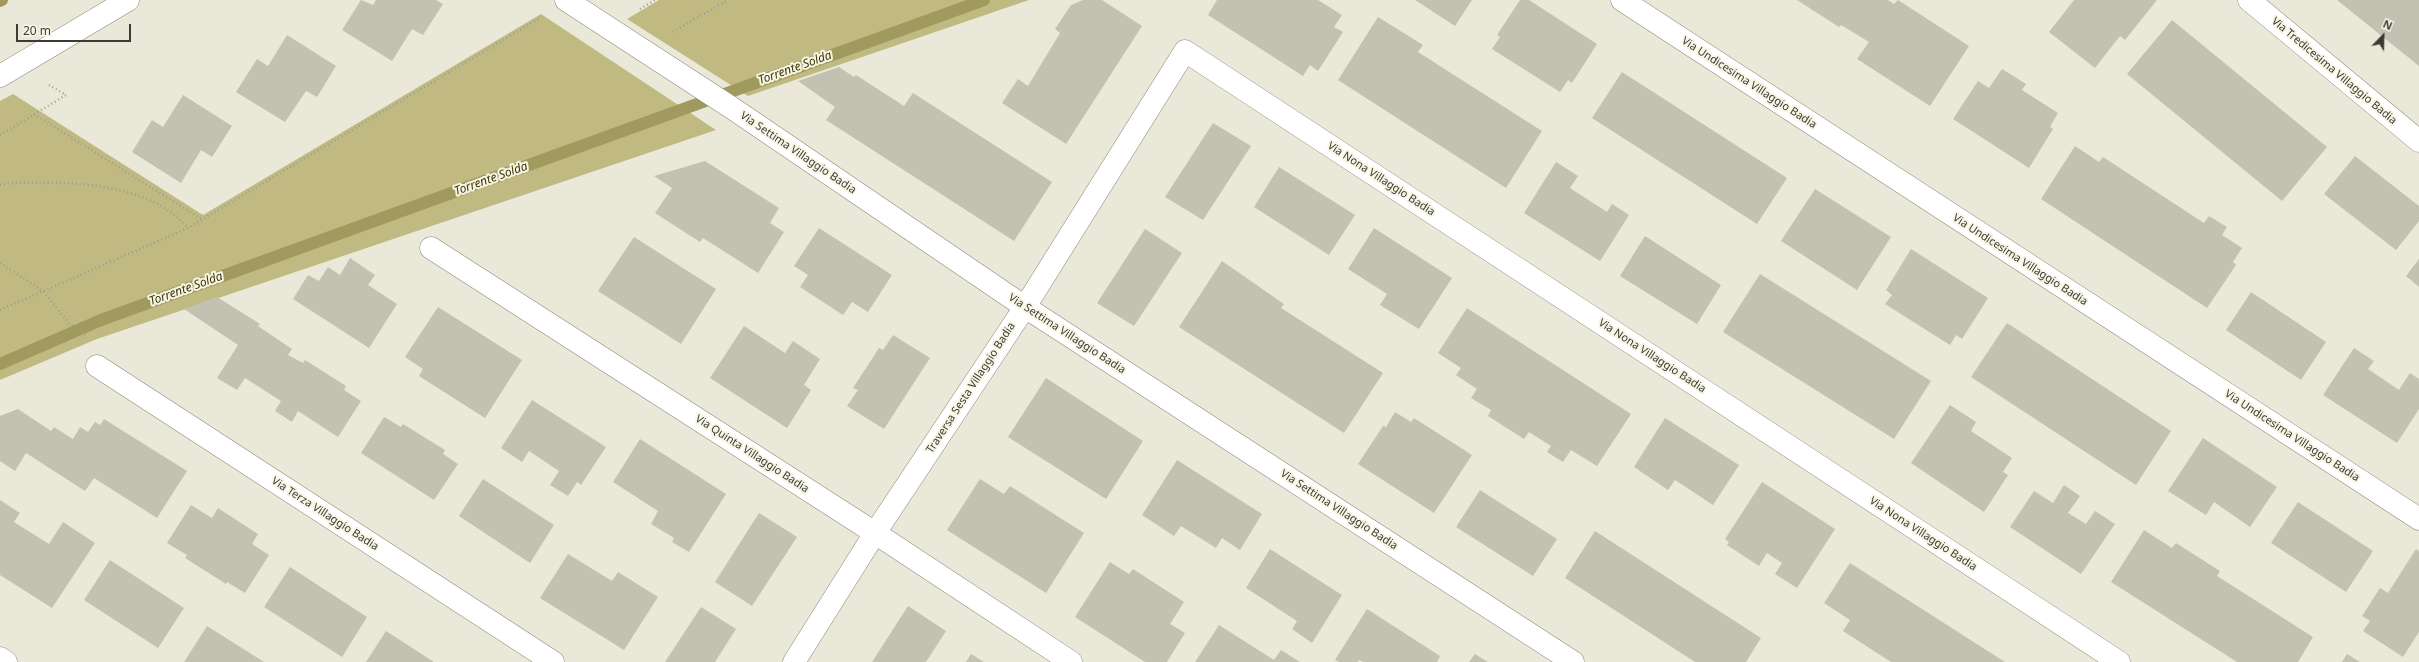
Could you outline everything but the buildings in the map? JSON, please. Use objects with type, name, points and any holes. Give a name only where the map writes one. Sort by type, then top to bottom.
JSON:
[{"type":"street","points":[[9,71],[128,0]]},
{"type":"street","name":"Via Settima Villaggio Badia","points":[[566,0],[732,108],[1024,307],[1572,662]]},
{"type":"street","name":"Via Undicesima Villaggio Badia","points":[[1622,0],[2419,519]]},
{"type":"street","name":"Via Tredicesima Villaggio Badia","points":[[2248,0],[2419,141]]},
{"type":"street","name":"Traversa Sesta Villaggio Badia","points":[[794,662],[875,533],[1024,307],[1185,51]]},
{"type":"street","name":"Via Nona Villaggio Badia","points":[[1185,51],[2119,662]]},
{"type":"street","name":"Via Quinta Villaggio Badia","points":[[431,248],[875,533],[1071,662]]},
{"type":"street","name":"Via Terza Villaggio Badia","points":[[98,366],[553,662]]},
{"type":"street","points":[[0,658],[6,662]]},
{"type":"path","points":[[666,36],[728,0]]},
{"type":"path","points":[[0,310],[188,228],[203,220],[543,16]]},
{"type":"path","points":[[0,135],[66,95],[9,71]]},
{"type":"path","points":[[34,114],[203,220]]},
{"type":"path","points":[[0,185],[58,183],[102,186],[137,196],[179,218],[188,228]]},
{"type":"path","points":[[0,263],[43,291],[69,323],[85,334]]},
{"type":"shaded area","points":[[659,0],[1029,0],[748,96],[627,19]]},
{"type":"shaded area","points":[[541,14],[716,130],[97,339],[0,380],[0,101],[13,94],[203,215]]},
{"type":"waterway","name":"Torrente Solda","points":[[0,364],[101,320],[984,0]]}]
